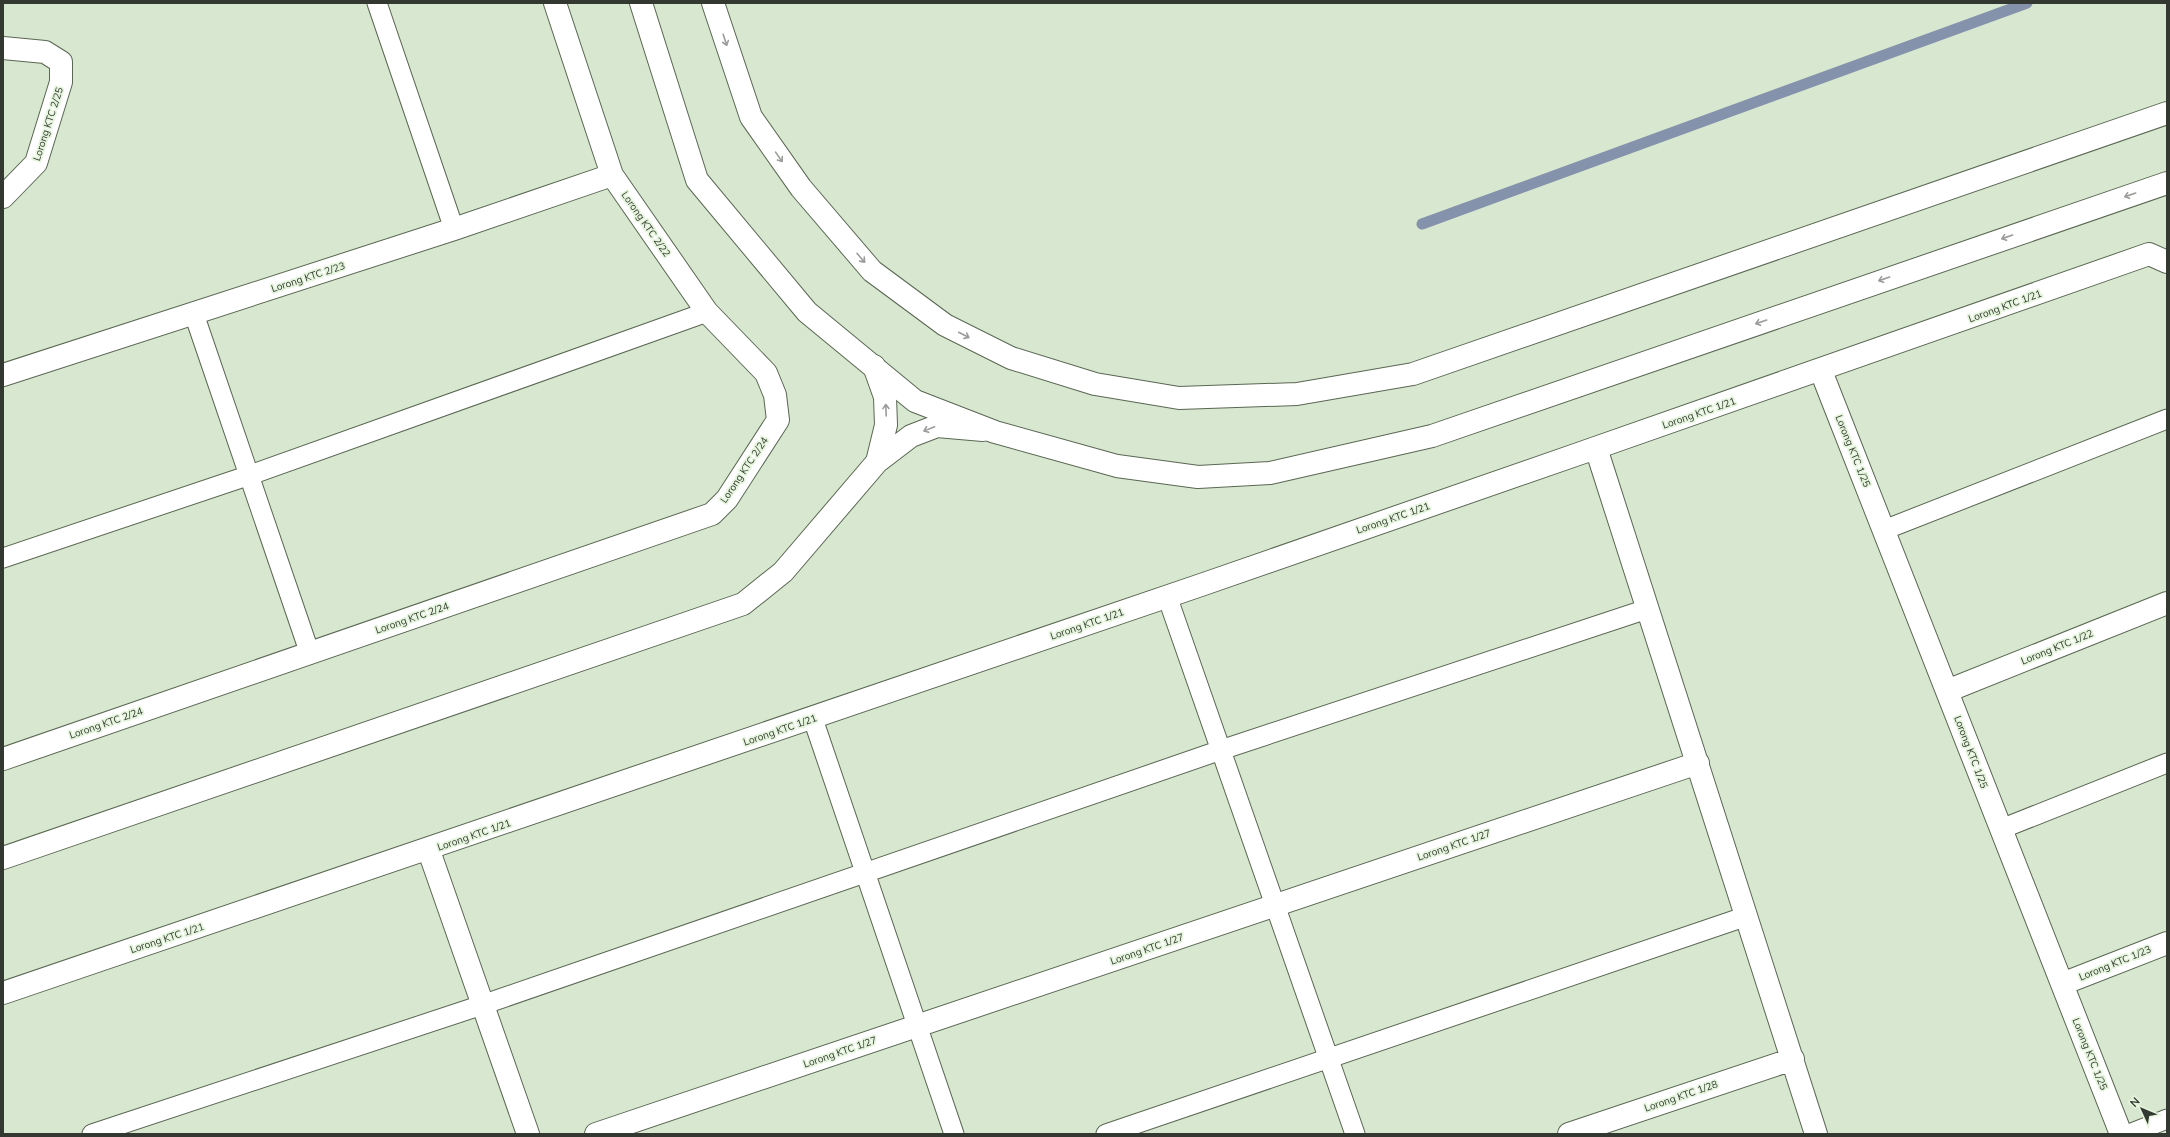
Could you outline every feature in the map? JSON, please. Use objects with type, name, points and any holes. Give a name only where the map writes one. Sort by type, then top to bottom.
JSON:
[{"type":"street","name":"Lorong KTC 2/22","points":[[555,3],[612,175],[707,312],[766,373],[775,395],[778,420]]},
{"type":"street","points":[[641,3],[697,180],[807,312],[915,401],[995,432],[1117,466],[1198,477],[1270,473],[1432,436],[2167,183]]},
{"type":"street","points":[[713,3],[751,117],[801,188],[872,271],[944,325],[1011,358],[1095,384],[1179,398],[1297,394],[1413,374],[2167,113]]},
{"type":"street","name":"Lorong KTC 2/25","points":[[3,48],[45,52],[61,62],[61,82],[36,163],[3,198]]},
{"type":"street","name":"Lorong KTC 2/23","points":[[3,375],[454,229],[612,175]]},
{"type":"street","name":"Lorong KTC 1/21","points":[[3,993],[429,851],[813,719],[1821,371],[2149,254],[2167,262]]},
{"type":"street","points":[[874,366],[885,397],[886,418],[886,425],[877,462]]},
{"type":"street","name":"Lorong KTC 1/25","points":[[1821,371],[2121,1134]]},
{"type":"street","name":"Lorong KTC 2/24","points":[[3,758],[310,654],[712,514],[727,499],[778,420]]},
{"type":"street","points":[[3,858],[743,604],[783,572],[877,462],[911,436],[937,426],[995,432]]},
{"type":"street","points":[[1596,448],[1816,1134]]},
{"type":"street","name":"Lorong KTC 1/22","points":[[1947,691],[2167,603]]},
{"type":"street","name":"Lorong KTC 1/27","points":[[596,1134],[1698,763]]},
{"type":"street","points":[[429,851],[528,1134]]},
{"type":"street","name":"Lorong KTC 1/23","points":[[2062,984],[2167,943]]},
{"type":"street","name":"Lorong KTC 1/28","points":[[1569,1134],[1793,1059]]},
{"type":"lane","points":[[377,3],[454,229]]},
{"type":"lane","points":[[3,558],[250,475],[707,312]]},
{"type":"lane","points":[[194,314],[310,654]]},
{"type":"lane","points":[[1884,530],[2167,420]]},
{"type":"lane","points":[[1167,596],[1355,1134]]},
{"type":"lane","points":[[92,1134],[482,1005],[1222,750],[1648,609]]},
{"type":"lane","points":[[813,719],[954,1134]]},
{"type":"lane","points":[[2001,829],[2167,763]]},
{"type":"lane","points":[[1106,1134],[1747,916]]},
{"type":"lane","points":[[2129,1134],[2167,1119]]},
{"type":"waterway","points":[[1422,224],[2027,3]]}]
